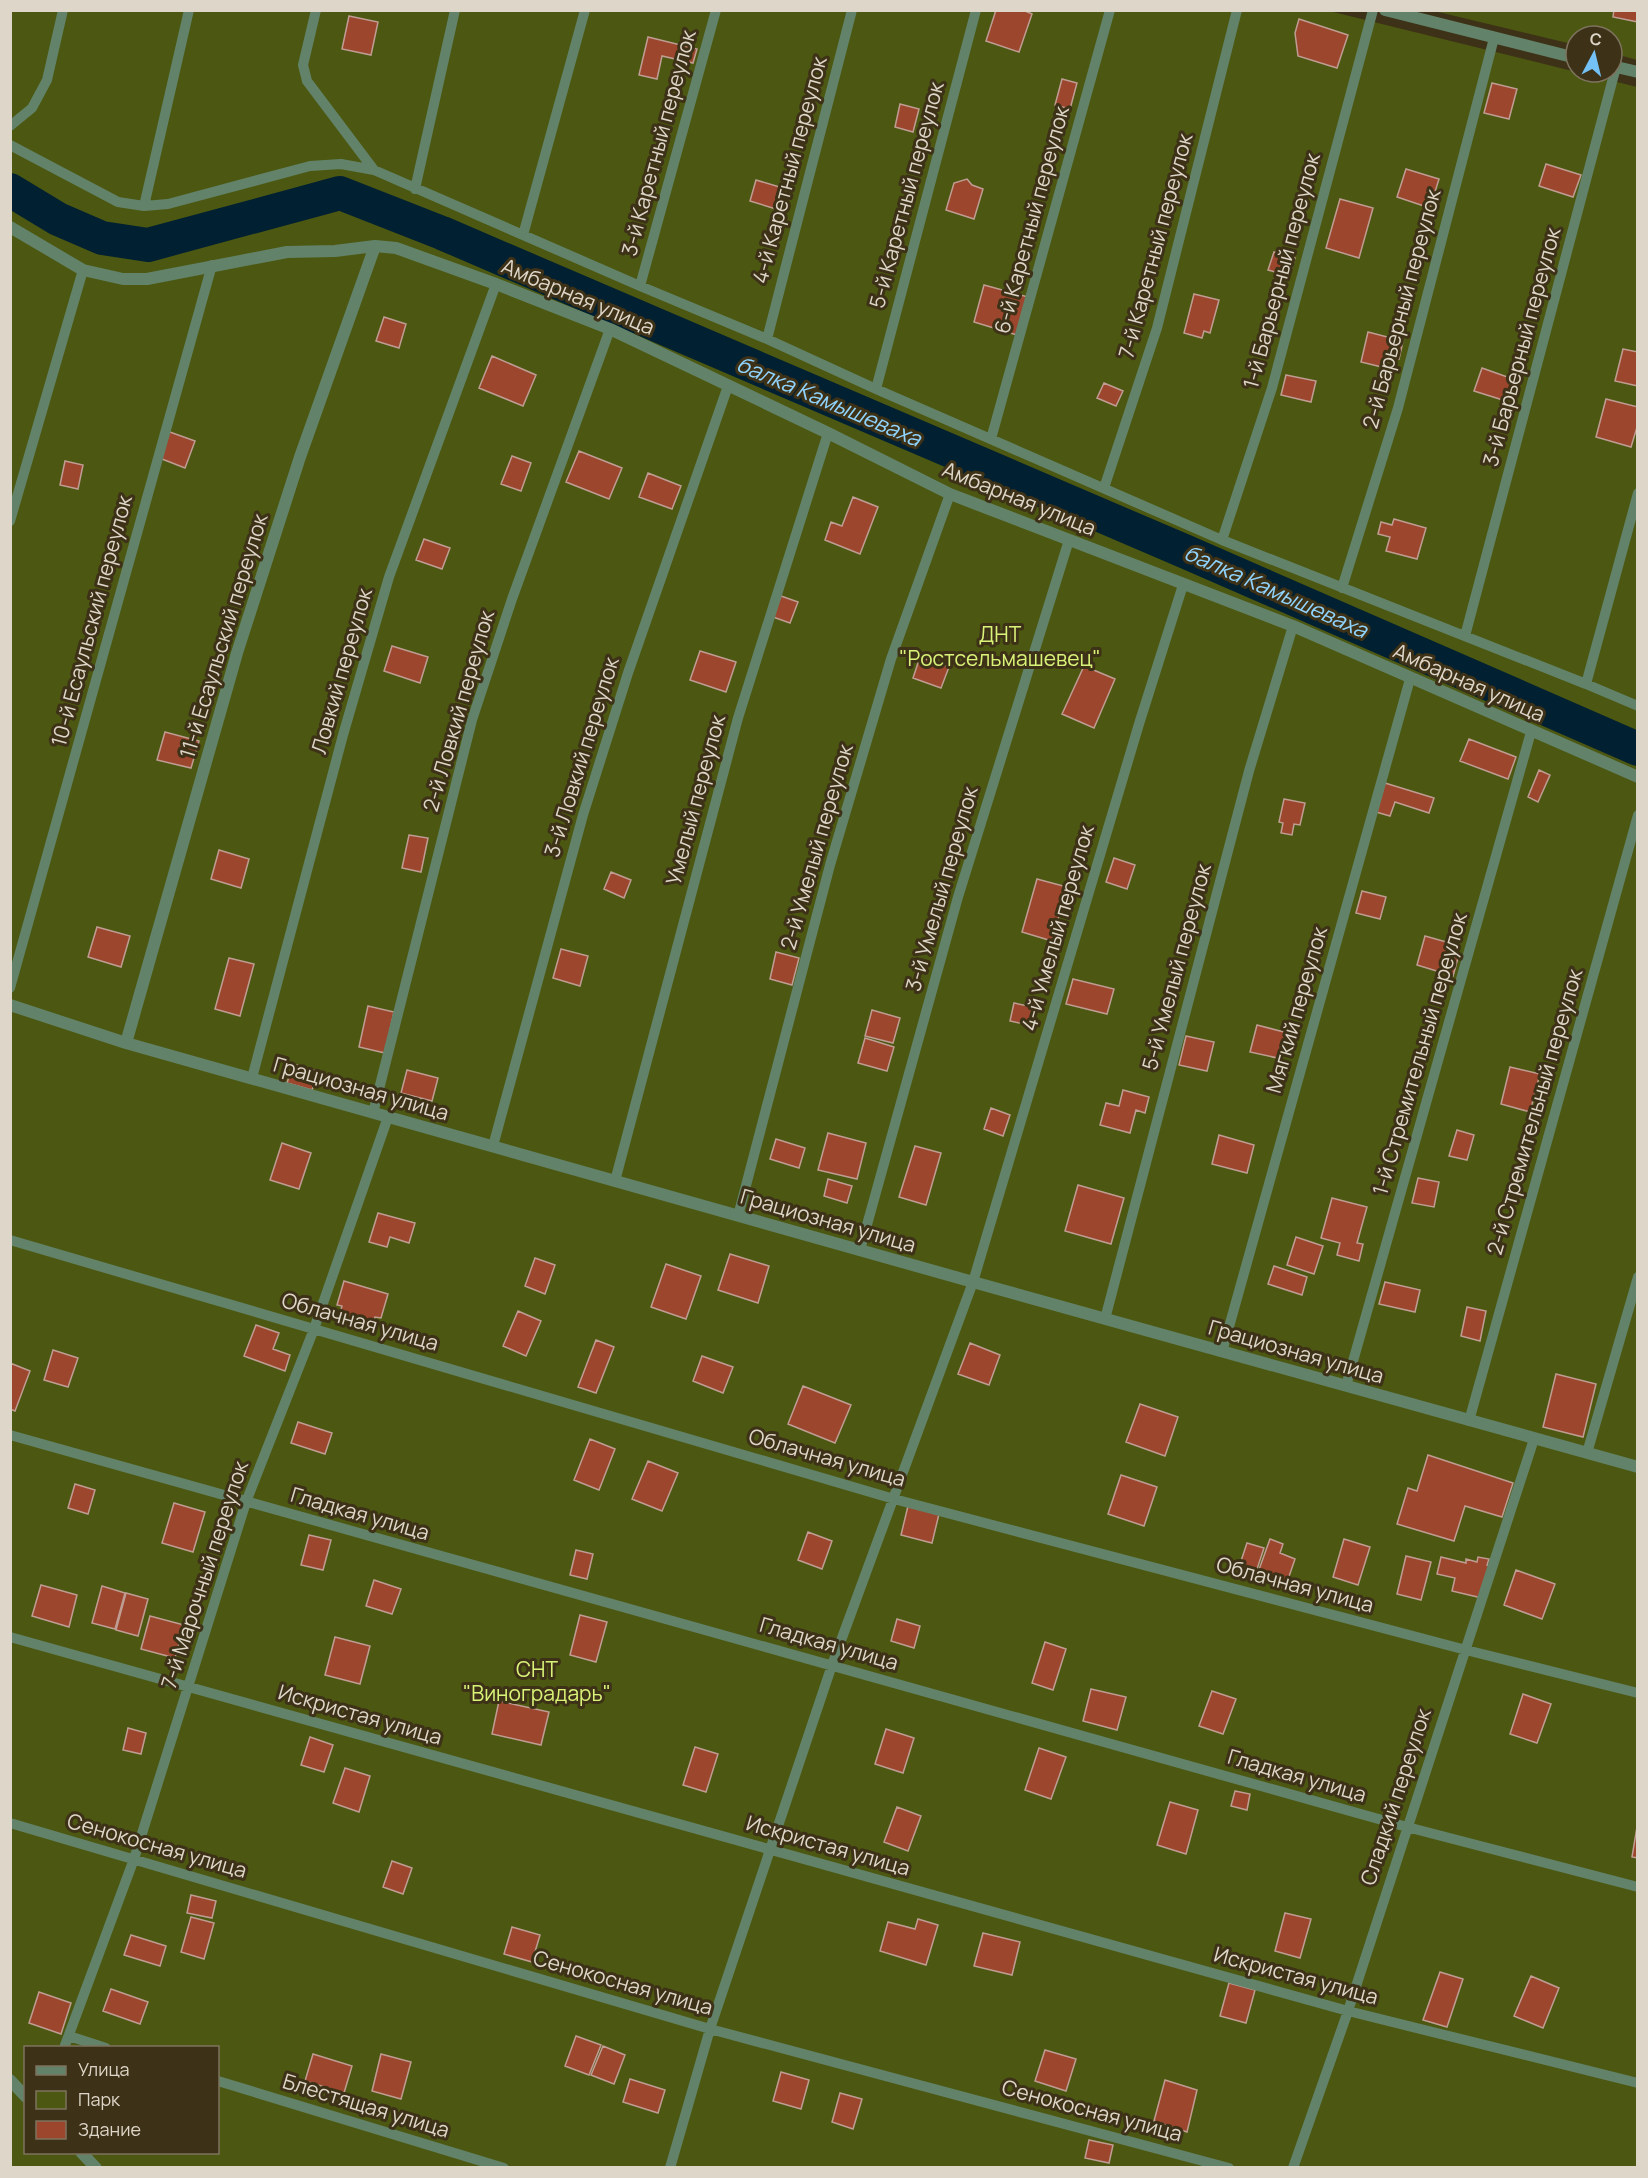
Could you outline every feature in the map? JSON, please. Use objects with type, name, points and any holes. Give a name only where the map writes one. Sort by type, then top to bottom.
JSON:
[{"type":"street","points":[[1385,10],[1564,55]]},
{"type":"street","name":"Амбарная улица","points":[[10,227],[83,270],[123,279],[147,279],[287,252],[335,251],[375,246],[396,248],[610,329],[950,494],[1293,626],[1638,777]]},
{"type":"street","name":"11-й Есаульский переулок","points":[[126,1043],[237,653],[300,457],[375,246]]},
{"type":"street","name":"Грациозная улица","points":[[10,1005],[126,1043],[1638,1467]]},
{"type":"street","points":[[10,2080],[24,2095]]},
{"type":"street","points":[[83,2154],[96,2168]]},
{"type":"lane","points":[[10,126],[32,108],[47,80],[63,10]]},
{"type":"lane","points":[[144,206],[189,10]]},
{"type":"lane","points":[[316,10],[303,64],[307,81],[374,170]]},
{"type":"lane","points":[[415,189],[455,10]]},
{"type":"lane","points":[[523,235],[585,10]]},
{"type":"lane","name":"3-й Каретный переулок","points":[[640,286],[716,10]]},
{"type":"lane","name":"4-й Каретный переулок","points":[[767,339],[852,10]]},
{"type":"lane","name":"5-й Каретный переулок","points":[[876,389],[976,10]]},
{"type":"lane","name":"6-й Каретный переулок","points":[[991,440],[1110,10]]},
{"type":"lane","name":"7-й Каретный переулок","points":[[1104,488],[1157,328],[1237,10]]},
{"type":"lane","name":"1-й Барьерный переулок","points":[[1222,540],[1272,388],[1373,10]]},
{"type":"lane","name":"2-й Барьерный переулок","points":[[1342,588],[1398,408],[1494,38]]},
{"type":"lane","name":"3-й Барьерный переулок","points":[[1465,636],[1610,84]]},
{"type":"lane","points":[[10,145],[118,202],[144,206],[168,204],[310,166],[341,164],[374,170],[767,339],[991,440],[1222,540],[1638,706]]},
{"type":"lane","name":"10-й Есаульский переулок","points":[[10,987],[212,265]]},
{"type":"lane","points":[[10,521],[83,270]]},
{"type":"lane","name":"Ловкий переулок","points":[[252,1078],[342,735],[389,577],[496,284]]},
{"type":"lane","name":"2-й Ловкий переулок","points":[[373,1113],[472,720],[512,599],[610,329]]},
{"type":"lane","name":"3-й Ловкий переулок","points":[[493,1146],[583,815],[628,673],[728,386]]},
{"type":"lane","name":"Умелый переулок","points":[[615,1181],[738,718],[828,433]]},
{"type":"lane","points":[[1586,684],[1638,493]]},
{"type":"lane","name":"2-й Умелый переулок","points":[[738,1216],[830,865],[891,659],[950,494]]},
{"type":"lane","name":"3-й Умелый переулок","points":[[860,1250],[958,897],[1069,540]]},
{"type":"lane","name":"4-й Умелый переулок","points":[[670,2168],[711,2029],[832,1665],[974,1282],[1135,735],[1183,585]]},
{"type":"lane","name":"5-й Умелый переулок","points":[[1105,1319],[1249,771],[1293,626]]},
{"type":"lane","name":"Мягкий переулок","points":[[1222,1352],[1410,679]]},
{"type":"lane","name":"1-й Стремительный переулок","points":[[1346,1386],[1531,732]]},
{"type":"lane","name":"2-й Стремительный переулок","points":[[1469,1420],[1638,815]]},
{"type":"lane","name":"7-й Марочный переулок","points":[[65,2046],[134,1859],[246,1502],[314,1329],[388,1117]]},
{"type":"lane","name":"Облачная улица","points":[[10,1240],[894,1499],[1638,1693]]},
{"type":"lane","points":[[1587,1453],[1638,1277]]},
{"type":"lane","name":"Гладкая улица","points":[[10,1435],[1407,1827],[1638,1887]]},
{"type":"lane","name":"Сладкий переулок","points":[[1293,2168],[1348,2010],[1534,1439]]},
{"type":"lane","name":"Искристая улица","points":[[10,1637],[1348,2010],[1638,2083]]},
{"type":"lane","name":"Сенокосная улица","points":[[10,1823],[711,2029],[1228,2168]]},
{"type":"lane","points":[[69,2036],[100,2046]]},
{"type":"lane","name":"Блестящая улица","points":[[219,2081],[504,2168]]},
{"type":"green space","points":[[1325,10],[1564,69],[1564,84],[1624,84],[1637,87],[1637,2167],[11,2168],[11,11]]},
{"type":"green space","points":[[1434,11],[1637,11],[1637,60],[1624,56],[1624,24],[1564,24],[1564,42]]},
{"type":"building","points":[[996,10],[1023,10],[1032,14],[1019,52],[986,41]]},
{"type":"building","points":[[1614,10],[1638,10],[1638,22],[1613,17]]},
{"type":"building","points":[[349,16],[378,22],[371,55],[342,49]]},
{"type":"building","points":[[1299,19],[1348,35],[1337,68],[1298,56],[1295,33]]},
{"type":"building","points":[[648,37],[697,49],[693,63],[662,56],[657,79],[639,75]]},
{"type":"building","points":[[1062,79],[1077,83],[1070,109],[1055,105]]},
{"type":"building","points":[[1492,83],[1517,89],[1509,119],[1484,113]]},
{"type":"building","points":[[900,104],[919,109],[913,132],[895,127]]},
{"type":"building","points":[[1546,164],[1581,175],[1573,197],[1539,186]]},
{"type":"building","points":[[1406,169],[1439,179],[1430,208],[1397,197]]},
{"type":"building","points":[[967,179],[972,185],[983,189],[974,219],[946,210],[954,183]]},
{"type":"building","points":[[756,180],[783,188],[776,209],[750,201]]},
{"type":"building","points":[[1340,199],[1373,208],[1359,258],[1326,248]]},
{"type":"building","points":[[1274,252],[1295,258],[1289,276],[1268,270]]},
{"type":"building","points":[[984,285],[1028,297],[1017,335],[974,322]]},
{"type":"building","points":[[1194,294],[1219,300],[1210,333],[1204,331],[1202,338],[1184,333]]},
{"type":"building","points":[[384,317],[406,324],[399,348],[376,341]]},
{"type":"building","points":[[1368,332],[1403,341],[1399,359],[1389,357],[1386,368],[1361,362]]},
{"type":"building","points":[[1623,349],[1638,352],[1638,386],[1615,381]]},
{"type":"building","points":[[492,356],[536,375],[523,406],[479,388]]},
{"type":"building","points":[[1482,368],[1513,379],[1506,401],[1474,391]]},
{"type":"building","points":[[1286,375],[1316,381],[1311,402],[1281,395]]},
{"type":"building","points":[[1104,383],[1123,391],[1116,406],[1097,398]]},
{"type":"building","points":[[1606,399],[1638,407],[1638,424],[1631,447],[1596,437]]},
{"type":"building","points":[[167,431],[195,441],[185,468],[157,457]]},
{"type":"building","points":[[579,451],[622,468],[609,499],[566,482]]},
{"type":"building","points":[[512,456],[531,463],[521,491],[501,484]]},
{"type":"building","points":[[65,461],[83,465],[78,489],[60,485]]},
{"type":"building","points":[[648,473],[681,486],[672,509],[639,497]]},
{"type":"building","points":[[853,497],[878,507],[860,554],[825,540],[831,522],[842,526]]},
{"type":"building","points":[[1394,519],[1426,528],[1417,559],[1386,551],[1390,537],[1378,534],[1381,522],[1392,525]]},
{"type":"building","points":[[424,539],[450,548],[442,569],[416,560]]},
{"type":"building","points":[[781,596],[798,602],[790,623],[773,617]]},
{"type":"building","points":[[392,646],[428,657],[420,683],[384,671]]},
{"type":"building","points":[[700,651],[736,662],[726,692],[690,680]]},
{"type":"building","points":[[920,657],[949,667],[941,688],[913,678]]},
{"type":"building","points":[[1084,666],[1115,679],[1094,728],[1062,714]]},
{"type":"building","points":[[165,732],[199,741],[191,768],[157,760]]},
{"type":"building","points":[[1469,739],[1516,757],[1508,779],[1460,761]]},
{"type":"building","points":[[1539,770],[1550,775],[1538,802],[1528,797]]},
{"type":"building","points":[[1385,783],[1434,798],[1429,813],[1395,802],[1390,816],[1376,812]]},
{"type":"building","points":[[1284,799],[1305,803],[1300,825],[1294,824],[1292,835],[1281,833],[1283,823],[1279,822]]},
{"type":"building","points":[[409,835],[428,838],[421,872],[402,868]]},
{"type":"building","points":[[219,850],[249,859],[241,888],[211,879]]},
{"type":"building","points":[[1114,858],[1135,865],[1127,889],[1106,882]]},
{"type":"building","points":[[611,872],[631,880],[624,898],[604,889]]},
{"type":"building","points":[[1037,879],[1067,887],[1052,941],[1022,932]]},
{"type":"building","points":[[1362,891],[1386,897],[1380,919],[1356,913]]},
{"type":"building","points":[[97,927],[130,936],[121,967],[88,957]]},
{"type":"building","points":[[1425,936],[1450,943],[1447,955],[1458,958],[1453,976],[1417,965]]},
{"type":"building","points":[[561,949],[588,956],[580,986],[553,978]]},
{"type":"building","points":[[776,952],[799,958],[792,985],[770,979]]},
{"type":"building","points":[[229,958],[254,964],[240,1016],[215,1009]]},
{"type":"building","points":[[1073,979],[1114,989],[1107,1014],[1066,1004]]},
{"type":"building","points":[[1014,1003],[1033,1007],[1029,1025],[1010,1021]]},
{"type":"building","points":[[368,1006],[394,1012],[385,1053],[359,1047]]},
{"type":"building","points":[[872,1010],[900,1018],[893,1043],[865,1036]]},
{"type":"building","points":[[1257,1025],[1288,1033],[1282,1059],[1250,1052]]},
{"type":"building","points":[[1186,1036],[1214,1042],[1207,1071],[1179,1065]]},
{"type":"building","points":[[865,1038],[894,1047],[887,1071],[858,1063]]},
{"type":"building","points":[[293,1064],[318,1071],[312,1090],[287,1083]]},
{"type":"building","points":[[1510,1067],[1540,1074],[1530,1112],[1501,1104]]},
{"type":"building","points":[[407,1070],[438,1078],[432,1101],[401,1093]]},
{"type":"building","points":[[1123,1090],[1149,1097],[1145,1113],[1136,1110],[1130,1133],[1100,1125],[1106,1103],[1119,1106]]},
{"type":"building","points":[[991,1108],[1010,1115],[1003,1136],[984,1129]]},
{"type":"building","points":[[1457,1130],[1474,1135],[1467,1160],[1449,1156]]},
{"type":"building","points":[[828,1133],[866,1143],[857,1179],[818,1170]]},
{"type":"building","points":[[1219,1135],[1254,1145],[1247,1173],[1212,1164]]},
{"type":"building","points":[[776,1139],[805,1148],[799,1168],[770,1159]]},
{"type":"building","points":[[282,1143],[311,1153],[299,1189],[270,1180]]},
{"type":"building","points":[[915,1146],[941,1153],[926,1205],[899,1197]]},
{"type":"building","points":[[1418,1178],[1439,1182],[1434,1207],[1412,1203]]},
{"type":"building","points":[[828,1179],[852,1186],[847,1203],[824,1196]]},
{"type":"building","points":[[1078,1185],[1124,1198],[1111,1244],[1065,1231]]},
{"type":"building","points":[[1332,1198],[1367,1207],[1357,1243],[1363,1244],[1359,1261],[1337,1255],[1340,1243],[1321,1238]]},
{"type":"building","points":[[378,1213],[415,1223],[409,1243],[390,1237],[387,1247],[369,1242]]},
{"type":"building","points":[[1296,1237],[1323,1246],[1314,1274],[1287,1265]]},
{"type":"building","points":[[730,1254],[769,1266],[758,1303],[718,1290]]},
{"type":"building","points":[[535,1258],[555,1265],[545,1294],[525,1286]]},
{"type":"building","points":[[666,1264],[701,1276],[686,1319],[651,1307]]},
{"type":"building","points":[[1274,1266],[1307,1277],[1302,1295],[1268,1284]]},
{"type":"building","points":[[344,1281],[388,1294],[381,1318],[375,1317],[372,1325],[339,1316],[342,1306],[337,1305]]},
{"type":"building","points":[[1385,1282],[1420,1290],[1415,1312],[1379,1304]]},
{"type":"building","points":[[1467,1307],[1486,1311],[1480,1341],[1461,1336]]},
{"type":"building","points":[[518,1311],[541,1321],[526,1356],[503,1346]]},
{"type":"building","points":[[256,1325],[279,1333],[273,1349],[290,1355],[285,1371],[244,1356]]},
{"type":"building","points":[[596,1340],[614,1347],[596,1393],[578,1387]]},
{"type":"building","points":[[970,1343],[1000,1355],[989,1385],[958,1374]]},
{"type":"building","points":[[53,1350],[78,1358],[68,1387],[44,1380]]},
{"type":"building","points":[[702,1356],[733,1367],[723,1393],[693,1381]]},
{"type":"building","points":[[10,1363],[30,1371],[15,1411],[10,1409]]},
{"type":"building","points":[[1556,1374],[1596,1384],[1583,1437],[1543,1427]]},
{"type":"building","points":[[803,1386],[851,1405],[835,1443],[788,1424]]},
{"type":"building","points":[[1140,1404],[1178,1417],[1165,1456],[1126,1442]]},
{"type":"building","points":[[298,1422],[332,1433],[325,1454],[291,1443]]},
{"type":"building","points":[[590,1439],[615,1449],[599,1490],[574,1480]]},
{"type":"building","points":[[1428,1455],[1513,1483],[1502,1517],[1465,1506],[1454,1541],[1397,1524],[1408,1488],[1417,1491]]},
{"type":"building","points":[[648,1461],[678,1473],[662,1511],[632,1499]]},
{"type":"building","points":[[1121,1475],[1157,1487],[1144,1526],[1108,1514]]},
{"type":"building","points":[[75,1484],[95,1490],[88,1514],[68,1508]]},
{"type":"building","points":[[174,1503],[205,1512],[193,1552],[162,1543]]},
{"type":"building","points":[[908,1506],[939,1514],[932,1543],[901,1535]]},
{"type":"building","points":[[808,1532],[832,1541],[822,1569],[798,1560]]},
{"type":"building","points":[[309,1535],[331,1540],[323,1570],[301,1565]]},
{"type":"building","points":[[1270,1539],[1283,1544],[1280,1553],[1295,1559],[1285,1588],[1256,1578]]},
{"type":"building","points":[[1344,1539],[1370,1547],[1358,1585],[1333,1577]]},
{"type":"building","points":[[1247,1543],[1264,1548],[1257,1569],[1240,1564]]},
{"type":"building","points":[[576,1550],[593,1554],[587,1579],[570,1575]]},
{"type":"building","points":[[1406,1556],[1431,1562],[1421,1600],[1397,1594]]},
{"type":"building","points":[[1441,1557],[1466,1563],[1466,1559],[1477,1562],[1478,1557],[1489,1559],[1482,1598],[1452,1591],[1455,1578],[1437,1574]]},
{"type":"building","points":[[1516,1570],[1555,1584],[1542,1619],[1504,1605]]},
{"type":"building","points":[[374,1580],[401,1589],[392,1614],[366,1606]]},
{"type":"building","points":[[41,1585],[77,1595],[69,1627],[32,1616]]},
{"type":"building","points":[[102,1586],[125,1593],[115,1629],[92,1623]]},
{"type":"building","points":[[126,1593],[148,1599],[138,1636],[116,1630]]},
{"type":"building","points":[[580,1615],[607,1622],[596,1662],[570,1655]]},
{"type":"building","points":[[150,1616],[184,1625],[175,1658],[141,1649]]},
{"type":"building","points":[[897,1619],[920,1626],[914,1648],[891,1641]]},
{"type":"building","points":[[335,1637],[370,1646],[360,1684],[325,1675]]},
{"type":"building","points":[[1045,1642],[1066,1649],[1053,1690],[1032,1683]]},
{"type":"building","points":[[1091,1689],[1126,1697],[1117,1730],[1083,1721]]},
{"type":"building","points":[[1212,1691],[1236,1699],[1223,1734],[1199,1726]]},
{"type":"building","points":[[1523,1694],[1551,1704],[1537,1743],[1510,1734]]},
{"type":"building","points":[[499,1701],[549,1712],[541,1745],[492,1734]]},
{"type":"building","points":[[128,1728],[146,1733],[141,1754],[123,1750]]},
{"type":"building","points":[[886,1729],[914,1738],[903,1773],[875,1764]]},
{"type":"building","points":[[310,1737],[333,1745],[324,1772],[301,1765]]},
{"type":"building","points":[[695,1747],[718,1754],[706,1792],[683,1785]]},
{"type":"building","points":[[1039,1748],[1066,1757],[1051,1799],[1025,1790]]},
{"type":"building","points":[[345,1768],[370,1776],[359,1812],[333,1803]]},
{"type":"building","points":[[1235,1791],[1250,1794],[1247,1810],[1231,1806]]},
{"type":"building","points":[[1170,1802],[1198,1810],[1186,1854],[1157,1845]]},
{"type":"building","points":[[897,1807],[921,1816],[908,1851],[884,1842]]},
{"type":"building","points":[[1638,1827],[1638,1858],[1632,1857]]},
{"type":"building","points":[[392,1861],[412,1868],[403,1894],[383,1887]]},
{"type":"building","points":[[191,1895],[216,1901],[212,1918],[187,1913]]},
{"type":"building","points":[[1285,1913],[1311,1919],[1300,1958],[1275,1951]]},
{"type":"building","points":[[191,1917],[214,1923],[204,1959],[181,1952]]},
{"type":"building","points":[[918,1919],[938,1925],[926,1965],[880,1951],[888,1922],[915,1929]]},
{"type":"building","points":[[512,1927],[540,1935],[532,1962],[504,1954]]},
{"type":"building","points":[[983,1933],[1020,1942],[1012,1975],[974,1966]]},
{"type":"building","points":[[131,1935],[166,1946],[160,1966],[124,1955]]},
{"type":"building","points":[[1440,1972],[1463,1979],[1447,2027],[1423,2020]]},
{"type":"building","points":[[1531,1976],[1559,1988],[1543,2028],[1514,2016]]},
{"type":"building","points":[[1229,1983],[1255,1990],[1246,2023],[1220,2016]]},
{"type":"building","points":[[111,1989],[148,2002],[140,2024],[103,2011]]},
{"type":"building","points":[[39,1992],[71,2003],[61,2034],[29,2023]]},
{"type":"building","points":[[576,2036],[601,2045],[589,2075],[565,2066]]},
{"type":"building","points":[[603,2046],[625,2055],[614,2084],[591,2075]]},
{"type":"building","points":[[1045,2050],[1076,2059],[1066,2091],[1035,2081]]},
{"type":"building","points":[[313,2054],[352,2066],[344,2093],[305,2081]]},
{"type":"building","points":[[381,2054],[411,2062],[401,2099],[372,2091]]},
{"type":"building","points":[[781,2072],[809,2080],[801,2109],[773,2101]]},
{"type":"building","points":[[630,2079],[665,2090],[658,2113],[623,2102]]},
{"type":"building","points":[[1165,2080],[1197,2090],[1187,2132],[1154,2121]]},
{"type":"building","points":[[840,2093],[862,2099],[853,2129],[832,2122]]},
{"type":"building","points":[[1089,2140],[1113,2145],[1109,2163],[1085,2158]]},
{"type":"waterway","name":"балка Камышеваха","points":[[10,190],[58,219],[102,238],[148,245],[340,193],[442,233],[1184,551],[1638,749]]},
{"type":"park label","name":"ДНТ \"Ростсельмашевец\"","points":[[1000,647]]},
{"type":"park label","name":"СНТ \"Виноградарь\"","points":[[537,1682]]}]
